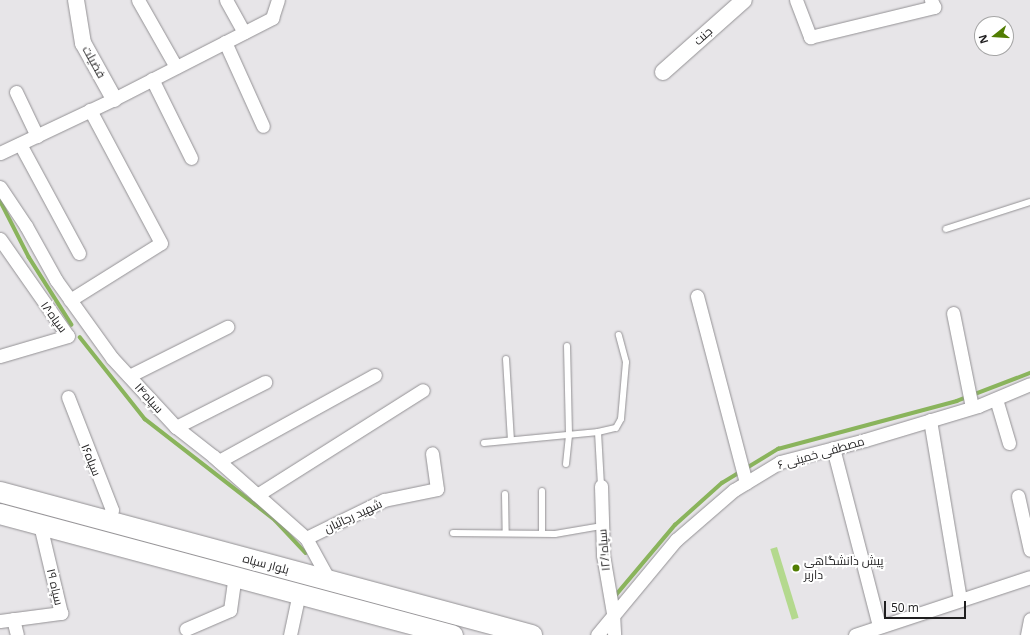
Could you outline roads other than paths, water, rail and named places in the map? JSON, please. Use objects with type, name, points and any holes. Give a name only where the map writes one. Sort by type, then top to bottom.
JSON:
[{"type":"main road","name":"بلوار سپاه","points":[[0,492],[532,635]]},
{"type":"main road","name":"بلوار سپاه","points":[[0,514],[235,576],[420,630],[454,635]]},
{"type":"street","name":"فضیلت","points":[[76,0],[83,43],[114,98]]},
{"type":"street","points":[[138,0],[176,67]]},
{"type":"street","points":[[226,0],[244,32]]},
{"type":"street","points":[[0,153],[90,110],[272,18],[278,0]]},
{"type":"street","name":"جنت","points":[[663,72],[744,0]]},
{"type":"street","points":[[796,0],[810,37],[933,3]]},
{"type":"street","points":[[225,42],[263,126]]},
{"type":"street","points":[[152,79],[191,158]]},
{"type":"street","points":[[16,92],[37,136]]},
{"type":"street","points":[[70,300],[161,243],[90,110]]},
{"type":"street","points":[[20,144],[80,253]]},
{"type":"street","name":"سپاه۱۴","points":[[0,188],[26,226],[86,324],[129,376],[176,427],[219,461],[306,538],[329,580]]},
{"type":"street","name":"سپاه۱۸","points":[[0,239],[68,336],[0,356]]},
{"type":"street","points":[[697,296],[746,483]]},
{"type":"street","points":[[953,313],[972,407]]},
{"type":"street","points":[[68,336],[86,324]]},
{"type":"street","points":[[129,376],[227,327]]},
{"type":"street","points":[[219,461],[375,375]]},
{"type":"street","points":[[176,427],[264,382]]},
{"type":"street","name":"مصطفی خمینی ۶","points":[[613,613],[676,540],[746,483],[780,462],[972,407],[1030,384]]},
{"type":"street","points":[[257,495],[423,390]]},
{"type":"street","name":"سپاه۱۶","points":[[68,397],[112,510],[106,521]]},
{"type":"street","points":[[996,398],[1009,443]]},
{"type":"street","points":[[930,420],[960,599]]},
{"type":"street","points":[[833,448],[879,626]]},
{"type":"street","name":"شهید رجائیان","points":[[306,538],[384,500],[437,488],[432,453]]},
{"type":"street","name":"سپاه۱۲/۱","points":[[601,486],[603,555],[613,613],[614,635]]},
{"type":"street","points":[[1018,496],[1030,550]]},
{"type":"street","name":"سپاه ۱۹","points":[[0,621],[61,613],[40,525]]},
{"type":"street","points":[[186,629],[230,610],[235,576]]},
{"type":"street","points":[[855,635],[1030,577]]},
{"type":"street","points":[[290,635],[299,594]]},
{"type":"street","points":[[597,635],[613,613]]},
{"type":"street","points":[[13,619],[17,635]]},
{"type":"street","points":[[1027,635],[1030,619]]},
{"type":"lane","points":[[946,229],[1030,202]]},
{"type":"lane","points":[[484,443],[598,432],[616,428],[620,419],[626,362],[619,335]]},
{"type":"lane","points":[[566,464],[569,434],[567,346]]},
{"type":"lane","points":[[506,359],[511,440]]},
{"type":"lane","points":[[598,432],[601,486]]},
{"type":"lane","points":[[542,491],[542,533]]},
{"type":"lane","points":[[505,494],[506,533]]},
{"type":"lane","points":[[453,533],[555,534],[602,526]]},
{"type":"waterway","points":[[0,200],[29,257],[72,325]]},
{"type":"waterway","points":[[80,337],[145,419],[275,520],[306,553]]},
{"type":"waterway","points":[[616,595],[675,525],[722,483],[778,449],[957,401],[1030,373]]},
{"type":"place","name":"پیش دانشگاهی داربر","points":[[796,568]]}]
